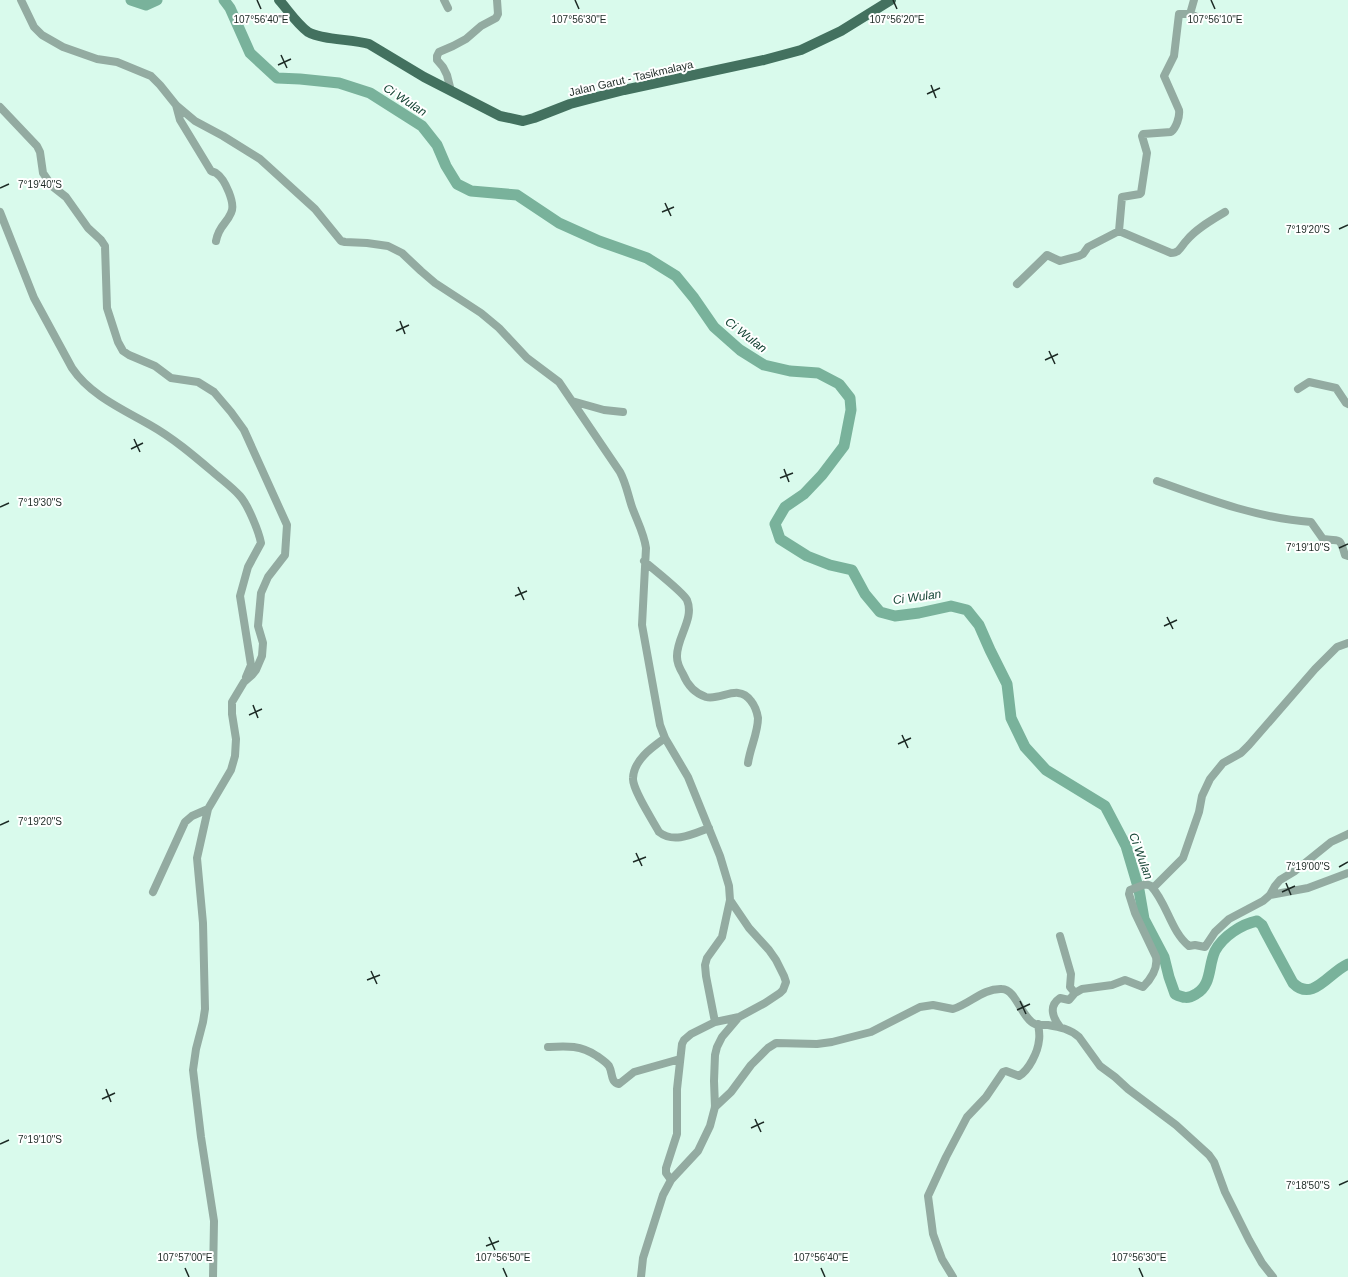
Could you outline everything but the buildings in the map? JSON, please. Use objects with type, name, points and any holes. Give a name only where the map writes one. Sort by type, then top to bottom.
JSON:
[{"type":"main road","name":"Jalan Garut - Tasikmalaya","points":[[279,0],[299,24],[310,33],[360,41],[369,44],[397,62],[451,91],[500,116],[515,120],[528,120],[570,104],[603,95],[764,60],[801,50],[841,31],[890,0]]},
{"type":"street","points":[[21,0],[34,27],[42,35],[63,47],[97,59],[117,62],[152,76],[176,105],[195,121],[260,159],[315,209],[341,241],[388,246],[402,253],[421,271],[482,313],[499,328],[527,358],[559,382],[626,482],[632,508],[645,540],[646,548],[644,561],[642,625],[660,725],[665,738],[688,777],[720,856],[727,878],[730,900],[722,937],[707,958],[705,965],[714,1022]]},
{"type":"street","points":[[444,0],[448,8]]},
{"type":"street","points":[[451,91],[443,66],[437,60],[439,52],[466,39],[481,26],[496,18],[498,14],[497,0]]},
{"type":"street","points":[[1190,14],[1194,0]]},
{"type":"street","points":[[1119,231],[1122,196],[1141,193],[1147,153],[1142,136],[1143,134],[1171,132],[1174,129],[1179,115],[1179,110],[1164,76],[1173,58],[1179,14],[1190,14],[1199,18]]},
{"type":"street","points":[[176,105],[180,120],[186,133],[211,171],[217,174],[228,188],[232,204],[232,212],[219,229],[216,241]]},
{"type":"street","points":[[0,107],[37,146],[40,152],[43,173],[52,186],[66,197],[88,228],[101,240],[105,246],[107,308],[118,342],[123,351],[155,366],[171,378],[198,382],[214,392],[244,430],[284,518],[288,530],[285,555],[268,577],[261,593],[258,626],[263,643],[262,656],[252,675],[244,682]]},
{"type":"street","points":[[0,212],[34,298],[79,379],[117,407],[152,425],[186,450],[235,490],[247,506],[261,543],[248,567],[240,596],[251,665],[244,682],[232,702],[232,714],[236,739],[234,764],[208,809],[198,852],[197,863],[203,924],[205,1008],[203,1022],[197,1042],[193,1070],[201,1137],[214,1221],[213,1277]]},
{"type":"street","points":[[1017,284],[1047,254],[1060,261],[1081,255],[1088,246],[1119,231],[1157,248],[1174,253],[1178,252],[1187,240],[1197,231],[1225,212]]},
{"type":"street","points":[[1298,389],[1309,382],[1334,387],[1348,404]]},
{"type":"street","points":[[572,402],[604,410],[623,412]]},
{"type":"street","points":[[1157,481],[1224,505],[1261,515],[1288,520],[1311,522],[1323,539],[1335,539],[1345,542],[1345,555],[1348,556]]},
{"type":"street","points":[[644,561],[688,601],[688,614],[678,645],[677,657],[683,675],[691,688],[706,697],[734,692],[740,693],[746,695],[753,703],[758,719],[748,763]]},
{"type":"street","points":[[1060,1027],[1053,1015],[1055,1002],[1061,998],[1069,1000],[1075,993],[1086,988],[1112,985],[1125,980],[1143,987],[1153,973],[1157,962],[1135,913],[1129,894],[1130,891],[1149,886],[1183,858],[1199,812],[1202,796],[1210,779],[1223,763],[1241,753],[1248,746],[1315,669],[1337,647],[1348,643]]},
{"type":"street","points":[[665,738],[650,749],[640,760],[637,766],[632,779],[638,794],[659,832],[664,835],[676,838],[709,828]]},
{"type":"street","points":[[153,892],[185,822],[192,816],[208,809]]},
{"type":"street","points":[[1149,886],[1170,917],[1179,937],[1189,946],[1206,946],[1215,932],[1229,919],[1263,901],[1270,895],[1280,880],[1295,871],[1331,842],[1348,834]]},
{"type":"street","points":[[1270,895],[1308,888],[1348,873]]},
{"type":"street","points":[[671,1180],[666,1173],[666,1168],[677,1134],[677,1089],[680,1059],[684,1040],[714,1022],[739,1017],[765,1003],[780,994],[786,982],[776,960],[749,928],[730,900]]},
{"type":"street","points":[[1060,936],[1071,974],[1070,987],[1075,993]]},
{"type":"street","points":[[716,1106],[731,1092],[752,1065],[768,1048],[776,1042],[817,1044],[846,1038],[871,1032],[920,1007],[933,1005],[953,1009],[983,993],[1005,989],[1011,993],[1029,1019],[1038,1024],[1060,1027],[1079,1037],[1100,1066],[1176,1125],[1209,1155],[1214,1162],[1225,1192],[1255,1252],[1273,1277]]},
{"type":"street","points":[[641,1277],[643,1258],[659,1204],[671,1180],[698,1151],[710,1126],[716,1106],[714,1081],[715,1055],[717,1047],[722,1038],[739,1017]]},
{"type":"street","points":[[954,1277],[942,1259],[935,1241],[928,1195],[968,1114],[987,1096],[1003,1072],[1006,1071],[1018,1076],[1026,1070],[1038,1046],[1038,1024]]},
{"type":"street","points":[[548,1047],[574,1046],[584,1048],[607,1063],[614,1082],[619,1084],[634,1072],[680,1059]]},
{"type":"waterway","name":"Ci Wulan","points":[[131,0],[146,5],[157,0]]},
{"type":"waterway","name":"Ci Wulan","points":[[224,0],[230,8],[250,53],[277,78],[339,83],[370,93],[422,126],[437,145],[446,166],[457,184],[471,191],[517,195],[559,223],[599,241],[647,258],[676,276],[694,298],[714,327],[740,350],[764,365],[790,371],[818,373],[839,384],[850,398],[851,410],[844,446],[822,475],[804,494],[785,507],[775,524],[780,539],[807,556],[830,565],[852,570],[865,594],[880,612],[895,616],[919,613],[951,606],[967,610],[979,625],[1007,684],[1011,718],[1025,747],[1046,770],[1105,806],[1126,846],[1139,890],[1144,919],[1164,957],[1175,994],[1188,997],[1193,996],[1201,990],[1205,986],[1213,957],[1218,946],[1223,940],[1239,928],[1257,921],[1262,925],[1293,983],[1300,988],[1307,990],[1314,988],[1348,964]]}]
